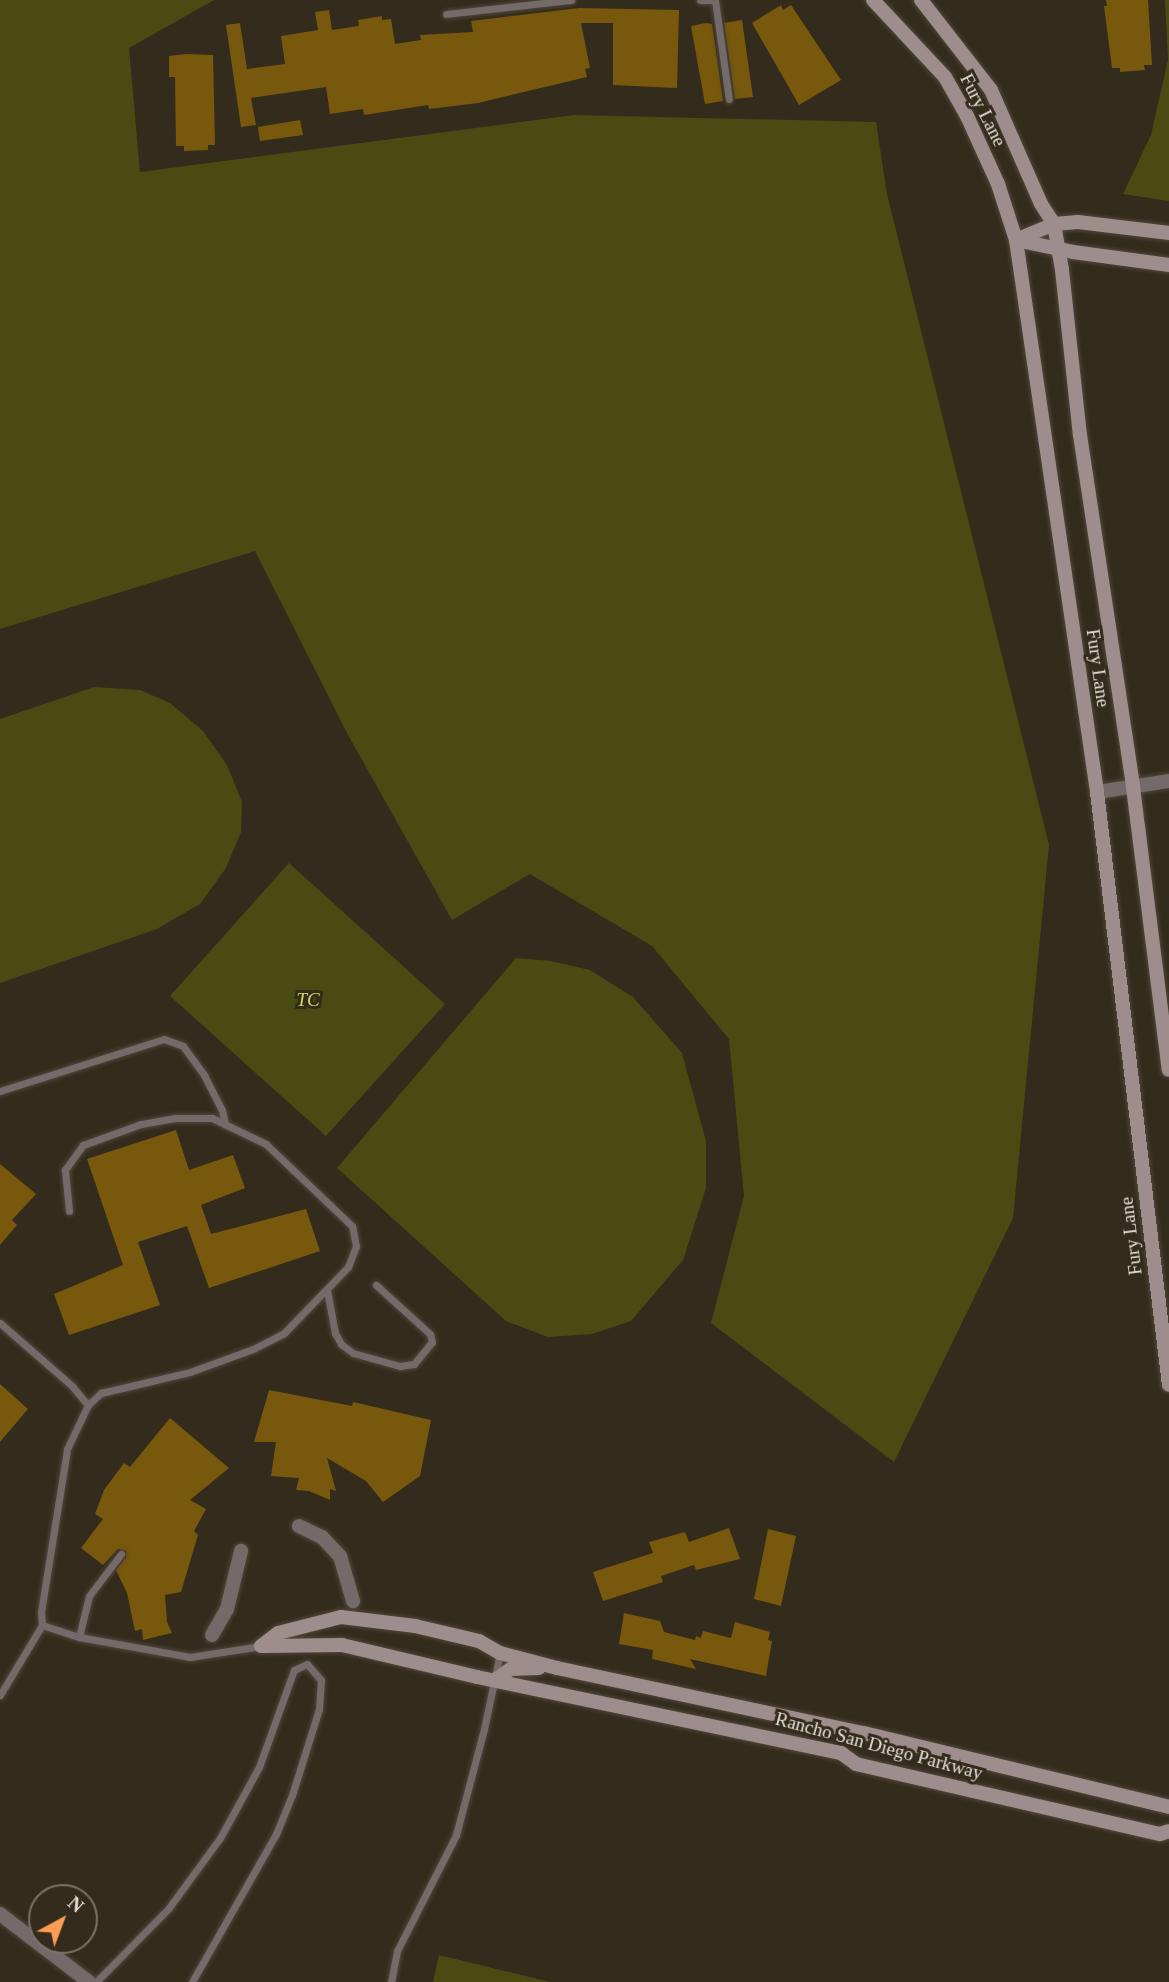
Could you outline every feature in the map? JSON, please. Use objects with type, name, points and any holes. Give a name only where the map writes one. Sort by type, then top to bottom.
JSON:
[{"type":"main road","name":"Fury Lane","points":[[873,0],[945,77],[967,116],[998,184],[1016,240],[1097,792],[1169,1385]]},
{"type":"main road","name":"Fury Lane","points":[[921,0],[991,90],[1041,204],[1054,224],[1080,435],[1133,787],[1169,1070]]},
{"type":"main road","points":[[1016,240],[1054,224],[1078,222],[1169,233]]},
{"type":"main road","points":[[1016,240],[1058,249],[1169,265]]},
{"type":"main road","points":[[261,1646],[278,1633],[341,1617],[415,1626],[479,1641],[500,1653],[557,1668]]},
{"type":"main road","name":"Rancho San Diego Parkway","points":[[261,1646],[342,1645],[841,1753],[856,1764],[1160,1834],[1169,1831]]},
{"type":"main road","points":[[495,1680],[511,1669],[557,1668]]},
{"type":"main road","name":"Rancho San Diego Parkway","points":[[557,1668],[864,1733],[1169,1807]]},
{"type":"street","points":[[1097,792],[1169,781]]},
{"type":"street","points":[[299,1526],[321,1537],[340,1556],[353,1601]]},
{"type":"street","points":[[212,1635],[227,1609],[241,1551]]},
{"type":"street","points":[[0,1914],[89,1982]]},
{"type":"lane","points":[[446,13],[570,0]]},
{"type":"lane","points":[[699,0],[716,0],[729,99]]},
{"type":"lane","points":[[0,1091],[164,1039],[183,1046],[204,1075],[222,1110],[225,1124]]},
{"type":"lane","points":[[0,1695],[2,1686],[42,1625],[41,1612],[67,1449],[88,1405],[102,1393],[190,1372],[253,1349],[284,1333],[348,1267],[356,1246],[352,1226],[266,1144],[212,1118],[175,1118],[141,1124],[83,1145],[65,1170],[69,1211]]},
{"type":"lane","points":[[327,1290],[335,1333],[341,1344],[353,1353],[400,1366],[414,1364],[432,1342],[430,1334],[376,1285]]},
{"type":"lane","points":[[0,1323],[72,1386],[88,1405]]},
{"type":"lane","points":[[79,1637],[89,1596],[121,1554]]},
{"type":"lane","points":[[42,1625],[79,1637],[190,1657],[261,1646]]},
{"type":"lane","points":[[391,1982],[397,1951],[456,1835],[500,1653]]},
{"type":"lane","points":[[96,1982],[167,1909],[220,1838],[259,1767],[294,1670],[307,1664],[321,1680],[319,1709],[292,1795],[276,1835],[192,1982]]},
{"type":"green space","points":[[0,0],[214,0],[129,48],[140,172],[574,115],[876,122],[887,194],[1049,845],[1013,1218],[894,1462],[711,1323],[744,1196],[729,1039],[652,946],[530,874],[452,920],[348,735],[255,551],[0,629]]},
{"type":"green space","points":[[1165,0],[1169,0],[1169,201],[1123,194],[1151,135],[1168,60]]},
{"type":"green space","points":[[94,687],[140,690],[170,703],[203,731],[227,765],[242,802],[241,832],[226,868],[200,904],[157,929],[0,983],[0,719]]},
{"type":"green space","name":"TC","points":[[289,863],[445,1004],[326,1136],[170,996]]},
{"type":"green space","points":[[516,958],[551,961],[590,970],[633,997],[682,1053],[706,1141],[706,1188],[683,1260],[631,1321],[592,1334],[548,1337],[506,1321],[337,1168]]},
{"type":"green space","points":[[439,1955],[550,1982],[433,1982]]},
{"type":"building","points":[[1106,0],[1148,0],[1152,65],[1144,65],[1145,70],[1120,72],[1120,68],[1112,68],[1104,6],[1107,6]]},
{"type":"building","points":[[781,5],[783,10],[791,5],[841,80],[799,105],[752,23]]},
{"type":"building","points":[[579,8],[679,10],[677,88],[613,85],[613,23],[581,23],[590,68],[585,69],[587,77],[478,103],[429,109],[428,105],[364,115],[363,109],[330,114],[326,87],[251,98],[256,125],[241,127],[226,25],[240,23],[247,69],[285,64],[281,36],[318,30],[315,12],[329,10],[332,30],[359,26],[358,20],[382,16],[382,20],[391,19],[395,44],[421,40],[420,35],[473,32],[471,21]]},
{"type":"building","points":[[742,20],[753,97],[735,99],[724,23]]},
{"type":"building","points":[[712,24],[723,101],[705,104],[691,26]]},
{"type":"building","points":[[213,55],[215,145],[208,145],[208,150],[184,151],[184,146],[176,146],[175,77],[169,77],[169,56]]},
{"type":"building","points":[[300,120],[303,135],[260,141],[258,127]]},
{"type":"building","points":[[176,1130],[189,1170],[233,1155],[245,1188],[201,1205],[211,1234],[306,1209],[320,1251],[209,1288],[187,1226],[138,1242],[160,1305],[69,1335],[54,1294],[123,1265],[87,1159]]},
{"type":"building","points":[[0,1164],[36,1194],[12,1220],[17,1225],[0,1245]]},
{"type":"building","points":[[0,1384],[28,1409],[0,1442]]},
{"type":"building","points":[[269,1390],[352,1406],[353,1402],[431,1420],[420,1476],[383,1502],[366,1481],[327,1458],[336,1491],[330,1489],[330,1500],[309,1491],[296,1490],[299,1478],[271,1476],[276,1442],[254,1442]]},
{"type":"building","points":[[170,1418],[229,1468],[190,1500],[206,1509],[194,1531],[198,1535],[181,1592],[165,1595],[167,1622],[172,1633],[143,1640],[142,1629],[135,1631],[127,1593],[116,1570],[126,1557],[126,1551],[118,1549],[103,1565],[81,1548],[103,1519],[95,1514],[104,1490],[124,1463],[130,1467]]},
{"type":"building","points":[[729,1528],[740,1559],[696,1570],[694,1565],[661,1576],[663,1582],[603,1601],[593,1572],[653,1553],[649,1542],[685,1532],[689,1542]]},
{"type":"building","points":[[768,1529],[796,1536],[781,1606],[754,1599]]},
{"type":"building","points":[[624,1613],[660,1621],[664,1632],[695,1640],[696,1636],[701,1638],[703,1631],[731,1638],[735,1622],[770,1632],[768,1640],[772,1641],[766,1676],[690,1659],[696,1669],[652,1659],[653,1650],[619,1644]]}]
